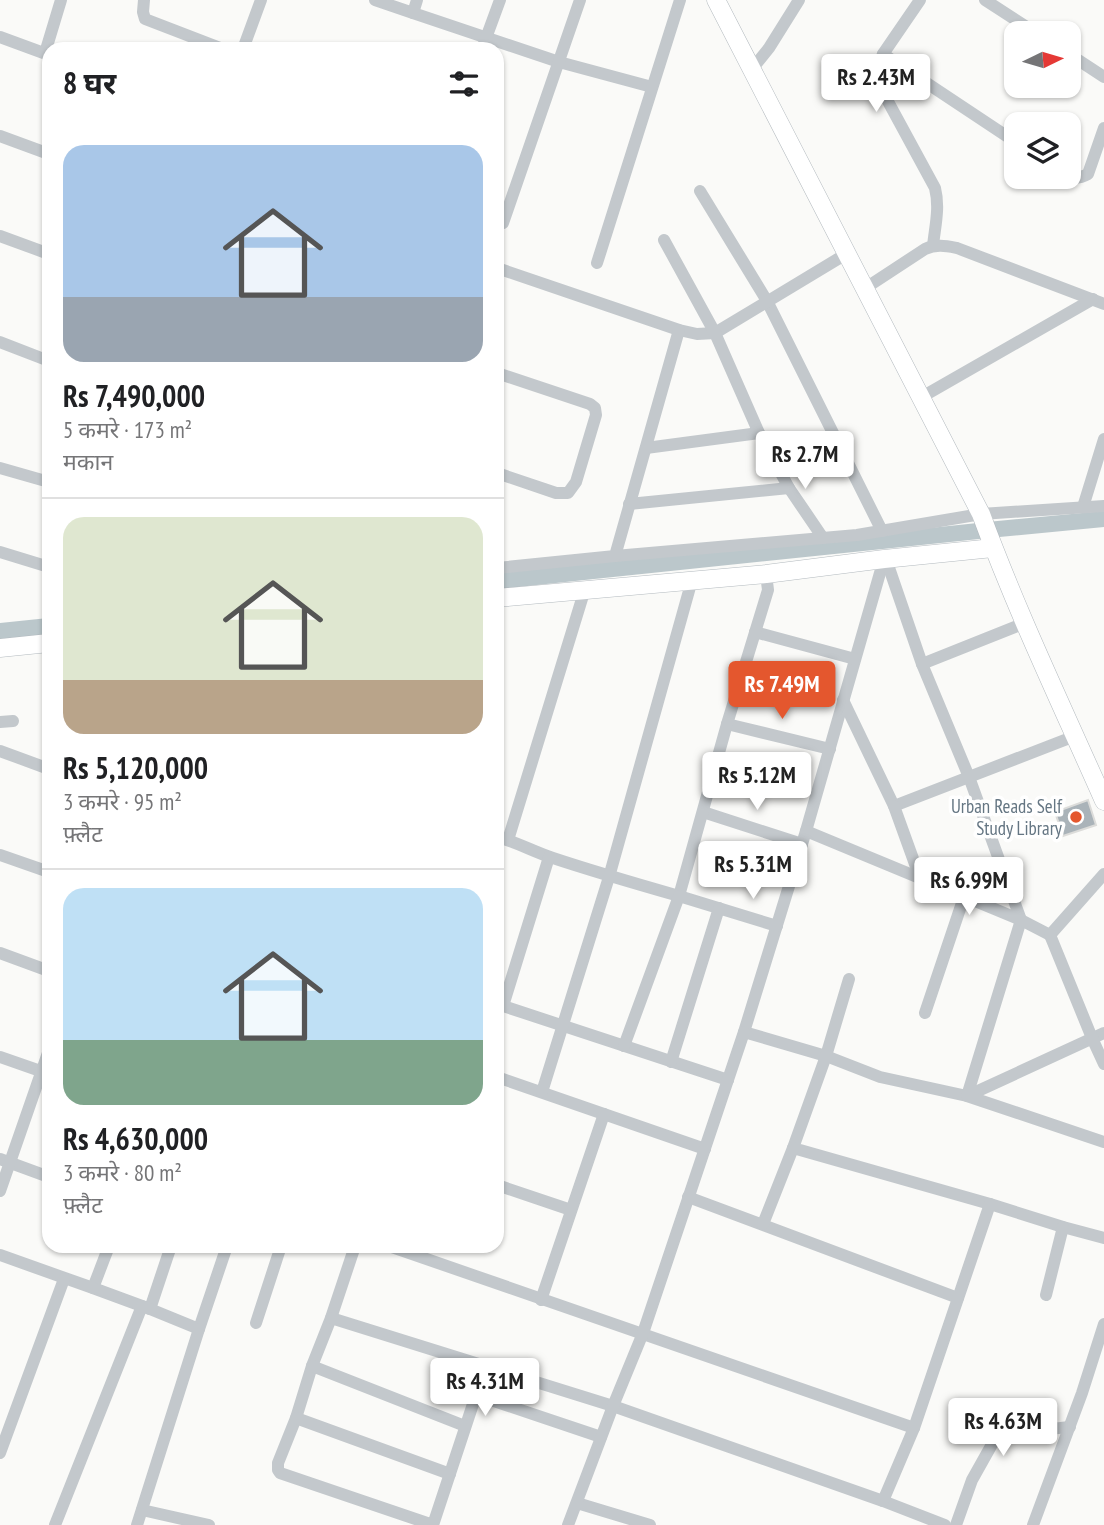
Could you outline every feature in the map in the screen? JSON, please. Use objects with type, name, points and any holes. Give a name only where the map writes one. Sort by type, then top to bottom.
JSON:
[{"type":"street","points":[[50,42],[61,0]]},
{"type":"street","points":[[144,0],[145,19],[205,42]]},
{"type":"street","points":[[246,42],[261,0]]},
{"type":"street","points":[[375,0],[482,42]]},
{"type":"street","points":[[413,13],[417,0]]},
{"type":"street","points":[[484,42],[500,0]]},
{"type":"street","points":[[504,220],[580,0]]},
{"type":"street","points":[[597,263],[680,0]]},
{"type":"street","points":[[716,0],[982,517],[1025,623],[1102,791]]},
{"type":"street","points":[[752,69],[769,48],[799,0]]},
{"type":"street","points":[[920,0],[883,54],[877,68],[878,82],[935,188],[938,211],[933,246]]},
{"type":"street","points":[[985,0],[1017,21]]},
{"type":"street","points":[[0,52],[2,38],[42,52]]},
{"type":"street","points":[[504,48],[652,87]]},
{"type":"street","points":[[883,54],[1004,134]]},
{"type":"street","points":[[1082,63],[1104,77]]},
{"type":"street","points":[[1081,177],[1088,174],[1104,128]]},
{"type":"street","points":[[0,136],[42,151]]},
{"type":"street","points":[[700,191],[767,301],[881,531]]},
{"type":"street","points":[[0,236],[42,251]]},
{"type":"street","points":[[664,240],[715,332],[759,433],[789,488],[822,538]]},
{"type":"street","points":[[864,289],[933,246],[957,248],[1098,301]]},
{"type":"street","points":[[504,270],[697,334],[715,332],[846,254]]},
{"type":"street","points":[[920,398],[1098,301]]},
{"type":"street","points":[[615,556],[679,330]]},
{"type":"street","points":[[0,342],[42,358]]},
{"type":"street","points":[[504,375],[590,404],[595,408],[596,415],[576,482],[568,494],[556,494],[504,475]]},
{"type":"street","points":[[646,448],[759,433]]},
{"type":"street","points":[[1083,507],[1104,439]]},
{"type":"street","points":[[0,468],[42,480]]},
{"type":"street","points":[[629,504],[789,488]]},
{"type":"street","points":[[504,567],[822,538],[982,517],[1104,506]]},
{"type":"street","points":[[504,597],[766,574],[993,547]]},
{"type":"street","points":[[0,552],[42,565]]},
{"type":"street","points":[[568,1525],[612,1406],[643,1333],[744,1032],[885,559]]},
{"type":"street","points":[[885,559],[922,664],[969,777],[1021,920],[967,1096]]},
{"type":"street","points":[[624,1046],[679,896],[768,590],[766,574]]},
{"type":"street","points":[[542,1092],[609,877],[692,580]]},
{"type":"street","points":[[504,832],[585,589]]},
{"type":"street","points":[[922,664],[1025,623]]},
{"type":"street","points":[[755,632],[855,659]]},
{"type":"street","points":[[0,648],[42,644]]},
{"type":"street","points":[[844,700],[894,806],[920,878]]},
{"type":"street","points":[[727,724],[830,749]]},
{"type":"street","points":[[894,806],[1075,736]]},
{"type":"street","points":[[0,751],[42,766]]},
{"type":"street","points":[[703,812],[804,837],[920,878],[1050,935],[1098,1035],[1104,1064]]},
{"type":"street","points":[[504,839],[609,877],[777,926]]},
{"type":"street","points":[[0,855],[42,870]]},
{"type":"street","points":[[504,993],[549,857]]},
{"type":"street","points":[[1050,935],[1104,874]]},
{"type":"street","points":[[925,1013],[964,897]]},
{"type":"street","points":[[671,1062],[719,908]]},
{"type":"street","points":[[0,953],[42,968]]},
{"type":"street","points":[[763,1224],[826,1056],[849,979]]},
{"type":"street","points":[[504,1006],[727,1080]]},
{"type":"street","points":[[744,1032],[826,1056],[880,1077],[967,1096],[1104,1142]]},
{"type":"street","points":[[967,1096],[1098,1035]]},
{"type":"street","points":[[0,1057],[42,1072]]},
{"type":"street","points":[[504,1079],[705,1149]]},
{"type":"street","points":[[0,1191],[5,1161],[42,1080]]},
{"type":"street","points":[[541,1300],[604,1114]]},
{"type":"street","points":[[793,1148],[1104,1238]]},
{"type":"street","points":[[5,1161],[42,1174]]},
{"type":"street","points":[[504,1187],[571,1210]]},
{"type":"street","points":[[688,1197],[958,1298]]},
{"type":"street","points":[[883,1501],[914,1428],[990,1204]]},
{"type":"street","points":[[1046,1295],[1063,1227]]},
{"type":"street","points":[[93,1288],[106,1253]]},
{"type":"street","points":[[55,1525],[168,1253]]},
{"type":"street","points":[[137,1525],[225,1253]]},
{"type":"street","points":[[256,1323],[279,1253]]},
{"type":"street","points":[[353,1253],[277,1467],[280,1473],[433,1525],[475,1398],[601,1437]]},
{"type":"street","points":[[409,1253],[914,1428]]},
{"type":"street","points":[[0,1255],[146,1307],[199,1329]]},
{"type":"street","points":[[0,1453],[64,1279]]},
{"type":"street","points":[[331,1318],[612,1406],[945,1525]]},
{"type":"street","points":[[1033,1525],[1070,1427],[1104,1324]]},
{"type":"street","points":[[312,1366],[465,1426]]},
{"type":"street","points":[[296,1418],[450,1474]]},
{"type":"street","points":[[956,1525],[972,1480],[1000,1430],[1008,1426],[1028,1424],[1052,1429],[1070,1427]]},
{"type":"street","points":[[576,1503],[650,1525]]},
{"type":"street","points":[[142,1510],[209,1525]]},
{"type":"building","points":[[1088,800],[1096,825],[1063,836],[1055,812]]},
{"type":"waterway","points":[[504,580],[1104,519]]},
{"type":"waterway","points":[[0,631],[42,627]]},
{"type":"place","name":"Urban Reads Self Study Library","points":[[1076,817]]}]
